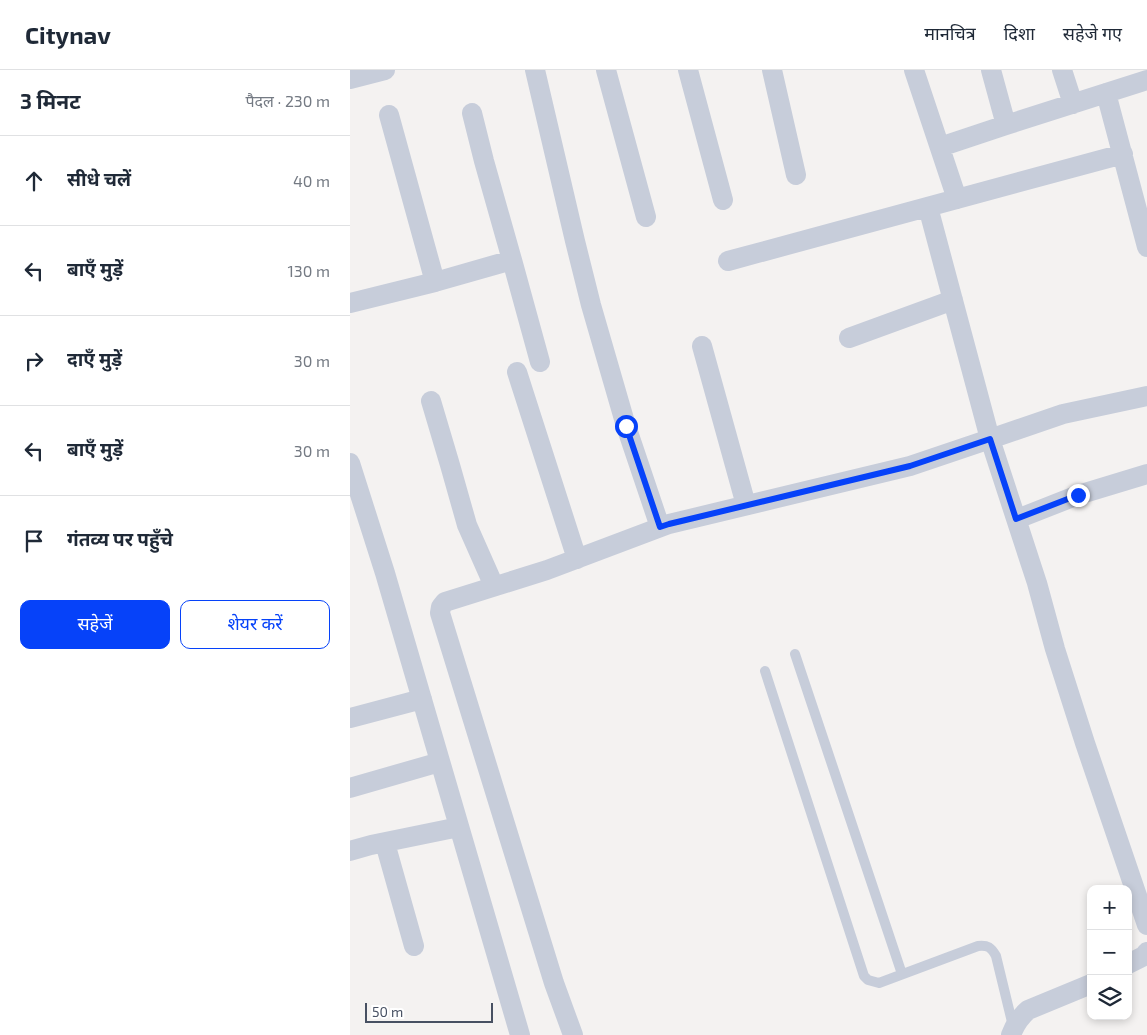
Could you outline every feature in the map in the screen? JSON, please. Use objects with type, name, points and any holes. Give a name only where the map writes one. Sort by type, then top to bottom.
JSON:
[{"type":"street","points":[[350,80],[385,70]]},
{"type":"street","points":[[535,70],[591,305],[626,426],[660,527]]},
{"type":"street","points":[[606,70],[646,217]]},
{"type":"street","points":[[688,70],[723,200]]},
{"type":"street","points":[[772,70],[796,175]]},
{"type":"street","points":[[914,70],[957,199]]},
{"type":"street","points":[[991,70],[1006,125]]},
{"type":"street","points":[[1062,70],[1073,104]]},
{"type":"street","points":[[940,148],[1106,93],[1133,79]]},
{"type":"street","points":[[1106,93],[1147,247]]},
{"type":"street","points":[[472,113],[540,362]]},
{"type":"street","points":[[389,115],[435,282]]},
{"type":"street","points":[[728,261],[1123,154]]},
{"type":"street","points":[[928,207],[990,439],[1036,582],[1084,743],[1147,925]]},
{"type":"street","points":[[350,303],[435,282],[512,260]]},
{"type":"street","points":[[849,338],[953,300]]},
{"type":"street","points":[[702,346],[746,506]]},
{"type":"street","points":[[517,372],[578,559]]},
{"type":"street","points":[[573,1035],[554,983],[440,613],[444,602],[547,570],[669,524],[910,466],[1063,414],[1147,396]]},
{"type":"street","points":[[431,401],[467,525],[494,586]]},
{"type":"street","points":[[350,463],[385,573],[520,1035]]},
{"type":"street","points":[[1016,519],[1078,495],[1147,474]]},
{"type":"street","points":[[350,718],[422,699]]},
{"type":"street","points":[[350,788],[440,762]]},
{"type":"street","points":[[350,851],[459,828]]},
{"type":"street","points":[[385,843],[414,946]]},
{"type":"street","points":[[1132,962],[1144,956],[1147,952]]},
{"type":"street","points":[[1012,1032],[1020,1017],[1028,1010],[1087,986]]},
{"type":"lane","points":[[795,654],[902,974]]},
{"type":"lane","points":[[764,671],[864,976],[868,980],[879,983],[978,946],[986,945],[992,948],[996,956],[1012,1032]]},
{"type":"route","points":[[626,426],[660,527],[910,466],[990,439],[1016,519],[1078,495]]}]
